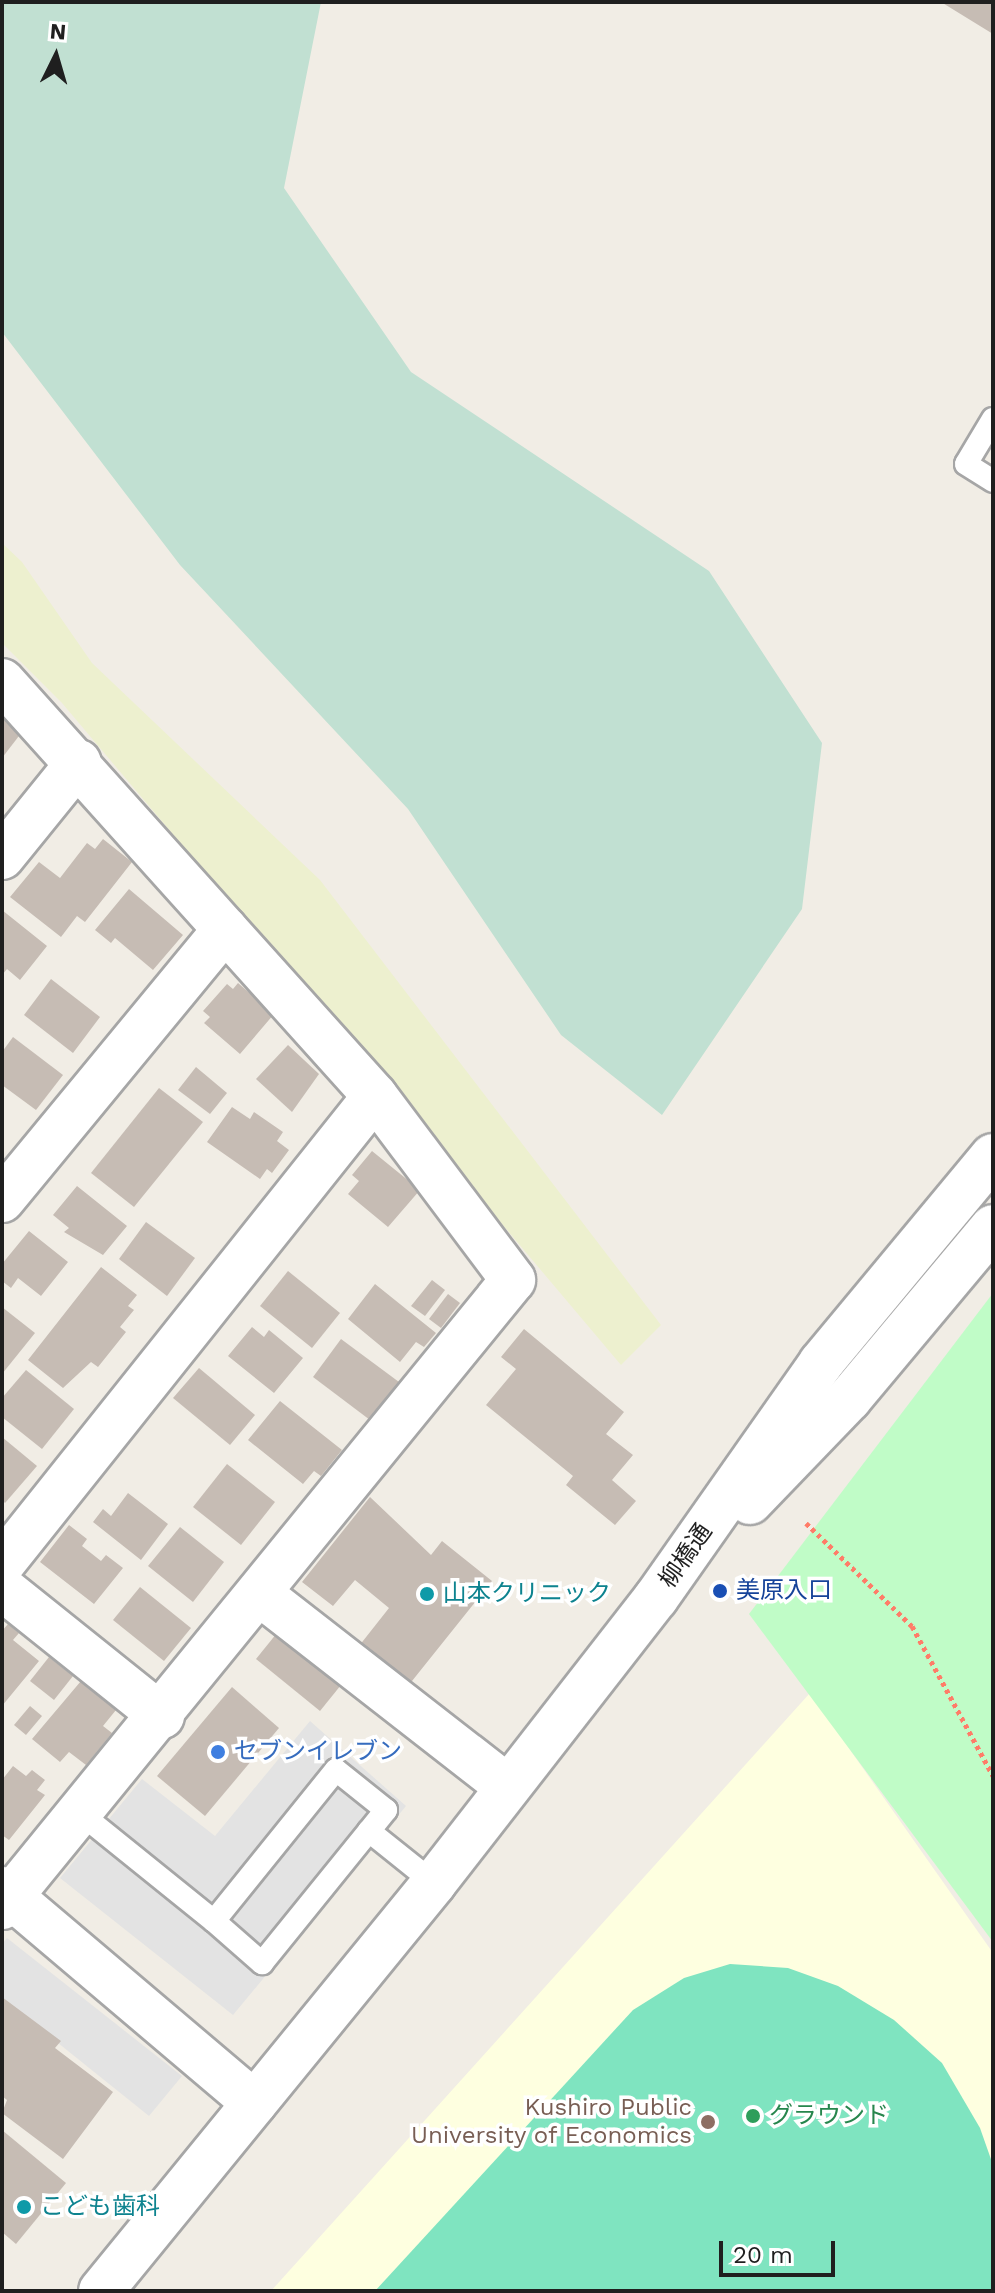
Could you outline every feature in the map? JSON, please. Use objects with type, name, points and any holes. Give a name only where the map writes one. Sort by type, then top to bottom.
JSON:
[{"type":"street","points":[[2,681],[79,762],[375,1096],[513,1280],[162,1716],[5,1897],[254,2103]]},
{"type":"street","points":[[2,857],[79,762]]},
{"type":"street","points":[[2,1200],[225,929]]},
{"type":"street","points":[[2,1564],[375,1096]]},
{"type":"street","name":"柳橋通","points":[[656,1598],[821,1363],[993,1156]]},
{"type":"street","name":"柳橋通","points":[[656,1598],[849,1399],[993,1227]]},
{"type":"street","points":[[2,1588],[162,1716]]},
{"type":"street","points":[[260,1594],[508,1787]]},
{"type":"street","points":[[101,2291],[434,1883],[656,1598]]},
{"type":"lane","points":[[993,419],[966,464],[993,481]]},
{"type":"lane","points":[[80,1813],[262,1963],[386,1810],[336,1770],[214,1921]]},
{"type":"lane","points":[[369,1831],[434,1883]]},
{"type":"path","points":[[806,1523],[912,1626],[993,1776]]},
{"type":"shaded area","points":[[2,2],[321,2],[284,188],[411,372],[709,571],[822,743],[802,909],[662,1115],[561,1035],[408,809],[180,565],[2,332]]},
{"type":"shaded area","points":[[2,543],[22,562],[92,663],[320,880],[661,1325],[621,1365],[62,703],[2,643]]},
{"type":"shaded area","name":"Kushiro Public University of Economics","points":[[810,1693],[993,1953],[993,2291],[271,2291]]},
{"type":"shaded area","points":[[310,1721],[406,1806],[233,2015],[60,1878],[142,1779],[215,1836]]},
{"type":"shaded area","points":[[7,1938],[182,2076],[149,2116],[2,1998],[2,1944]]},
{"type":"green space","points":[[993,1293],[993,1942],[749,1614]]},
{"type":"green space","name":"グラウンド","points":[[730,1964],[788,1968],[838,1986],[894,2020],[942,2063],[980,2128],[993,2165],[993,2291],[375,2291],[633,2010],[684,1978]]},
{"type":"building","points":[[941,2],[993,2],[993,34]]},
{"type":"building","points":[[2,716],[22,732],[2,758]]},
{"type":"building","points":[[103,839],[132,862],[85,922],[77,916],[61,937],[10,897],[39,862],[60,878],[87,843],[95,849]]},
{"type":"building","points":[[129,889],[183,935],[153,970],[115,938],[111,943],[95,930]]},
{"type":"building","points":[[2,910],[47,946],[20,980],[7,969],[2,975]]},
{"type":"building","points":[[51,979],[100,1017],[73,1053],[24,1015]]},
{"type":"building","points":[[238,983],[274,1014],[240,1054],[204,1023],[210,1017],[203,1011],[227,984],[233,989]]},
{"type":"building","points":[[13,1037],[63,1075],[36,1110],[2,1085],[2,1052]]},
{"type":"building","points":[[288,1045],[319,1074],[292,1112],[256,1079]]},
{"type":"building","points":[[196,1067],[227,1093],[210,1114],[178,1090]]},
{"type":"building","points":[[159,1088],[203,1122],[134,1207],[91,1173]]},
{"type":"building","points":[[232,1107],[250,1119],[254,1112],[283,1132],[277,1141],[289,1150],[272,1173],[267,1169],[260,1179],[207,1142]]},
{"type":"building","points":[[372,1151],[420,1190],[388,1227],[348,1194],[359,1181],[352,1175]]},
{"type":"building","points":[[77,1186],[127,1226],[103,1255],[64,1232],[69,1228],[53,1215]]},
{"type":"building","points":[[146,1222],[195,1258],[167,1296],[119,1259]]},
{"type":"building","points":[[29,1231],[68,1262],[41,1296],[18,1278],[11,1288],[2,1281],[2,1264]]},
{"type":"building","points":[[101,1267],[137,1295],[128,1306],[134,1310],[120,1327],[126,1332],[98,1367],[91,1362],[63,1388],[28,1360]]},
{"type":"building","points":[[288,1271],[340,1313],[312,1348],[260,1306]]},
{"type":"building","points":[[432,1280],[445,1290],[425,1316],[411,1306]]},
{"type":"building","points":[[375,1284],[436,1333],[424,1347],[416,1342],[400,1362],[348,1319]]},
{"type":"building","points":[[448,1294],[460,1303],[441,1328],[429,1319]]},
{"type":"building","points":[[2,1307],[35,1333],[2,1374]]},
{"type":"building","points":[[252,1327],[264,1337],[269,1330],[303,1358],[274,1393],[228,1356]]},
{"type":"building","points":[[524,1329],[624,1412],[606,1434],[633,1455],[612,1480],[636,1501],[615,1525],[566,1485],[573,1476],[486,1405],[516,1369],[501,1357]]},
{"type":"building","points":[[341,1339],[399,1382],[370,1420],[313,1377]]},
{"type":"building","points":[[199,1368],[255,1415],[230,1445],[173,1398]]},
{"type":"building","points":[[26,1370],[74,1409],[42,1449],[2,1417],[2,1398]]},
{"type":"building","points":[[280,1401],[342,1450],[321,1476],[314,1471],[303,1484],[248,1440]]},
{"type":"building","points":[[2,1437],[37,1466],[5,1503],[2,1500]]},
{"type":"building","points":[[227,1464],[275,1502],[241,1545],[193,1507]]},
{"type":"building","points":[[128,1493],[168,1524],[141,1560],[93,1522],[103,1509],[111,1516]]},
{"type":"building","name":"山本クリニック","points":[[370,1497],[431,1555],[442,1541],[492,1581],[408,1686],[359,1646],[389,1608],[355,1580],[333,1606],[302,1582]]},
{"type":"building","points":[[69,1525],[87,1539],[82,1546],[101,1561],[106,1555],[123,1568],[94,1604],[40,1562]]},
{"type":"building","points":[[180,1527],[224,1562],[193,1602],[148,1566]]},
{"type":"building","points":[[140,1587],[191,1628],[164,1661],[113,1620]]},
{"type":"building","points":[[8,1624],[19,1633],[13,1640],[39,1661],[2,1706],[2,1631]]},
{"type":"building","points":[[277,1633],[341,1685],[320,1711],[256,1659]]},
{"type":"building","points":[[49,1657],[73,1676],[54,1700],[30,1681]]},
{"type":"building","points":[[81,1681],[116,1710],[103,1726],[112,1733],[86,1765],[69,1752],[60,1762],[32,1739]]},
{"type":"building","name":"セブンイレブン","points":[[232,1687],[279,1728],[205,1816],[157,1776]]},
{"type":"building","points":[[30,1706],[42,1716],[26,1735],[14,1725]]},
{"type":"building","points":[[13,1766],[26,1776],[32,1770],[45,1780],[37,1790],[45,1795],[9,1840],[2,1835],[2,1780]]},
{"type":"building","points":[[2,1997],[61,2041],[55,2048],[113,2092],[63,2159],[2,2113],[7,2100],[2,2096]]},
{"type":"building","name":"こども歯科","points":[[2,2130],[66,2183],[16,2244],[2,2232]]},
{"type":"place","name":"美原入口","points":[[720,1591]]},
{"type":"place","name":"山本クリニック","points":[[427,1594]]},
{"type":"place","name":"セブンイレブン","points":[[218,1752]]},
{"type":"place","name":"グラウンド","points":[[753,2116]]},
{"type":"place","name":"Kushiro Public University of Economics","points":[[708,2122]]},
{"type":"place","name":"こども歯科","points":[[24,2207]]}]
